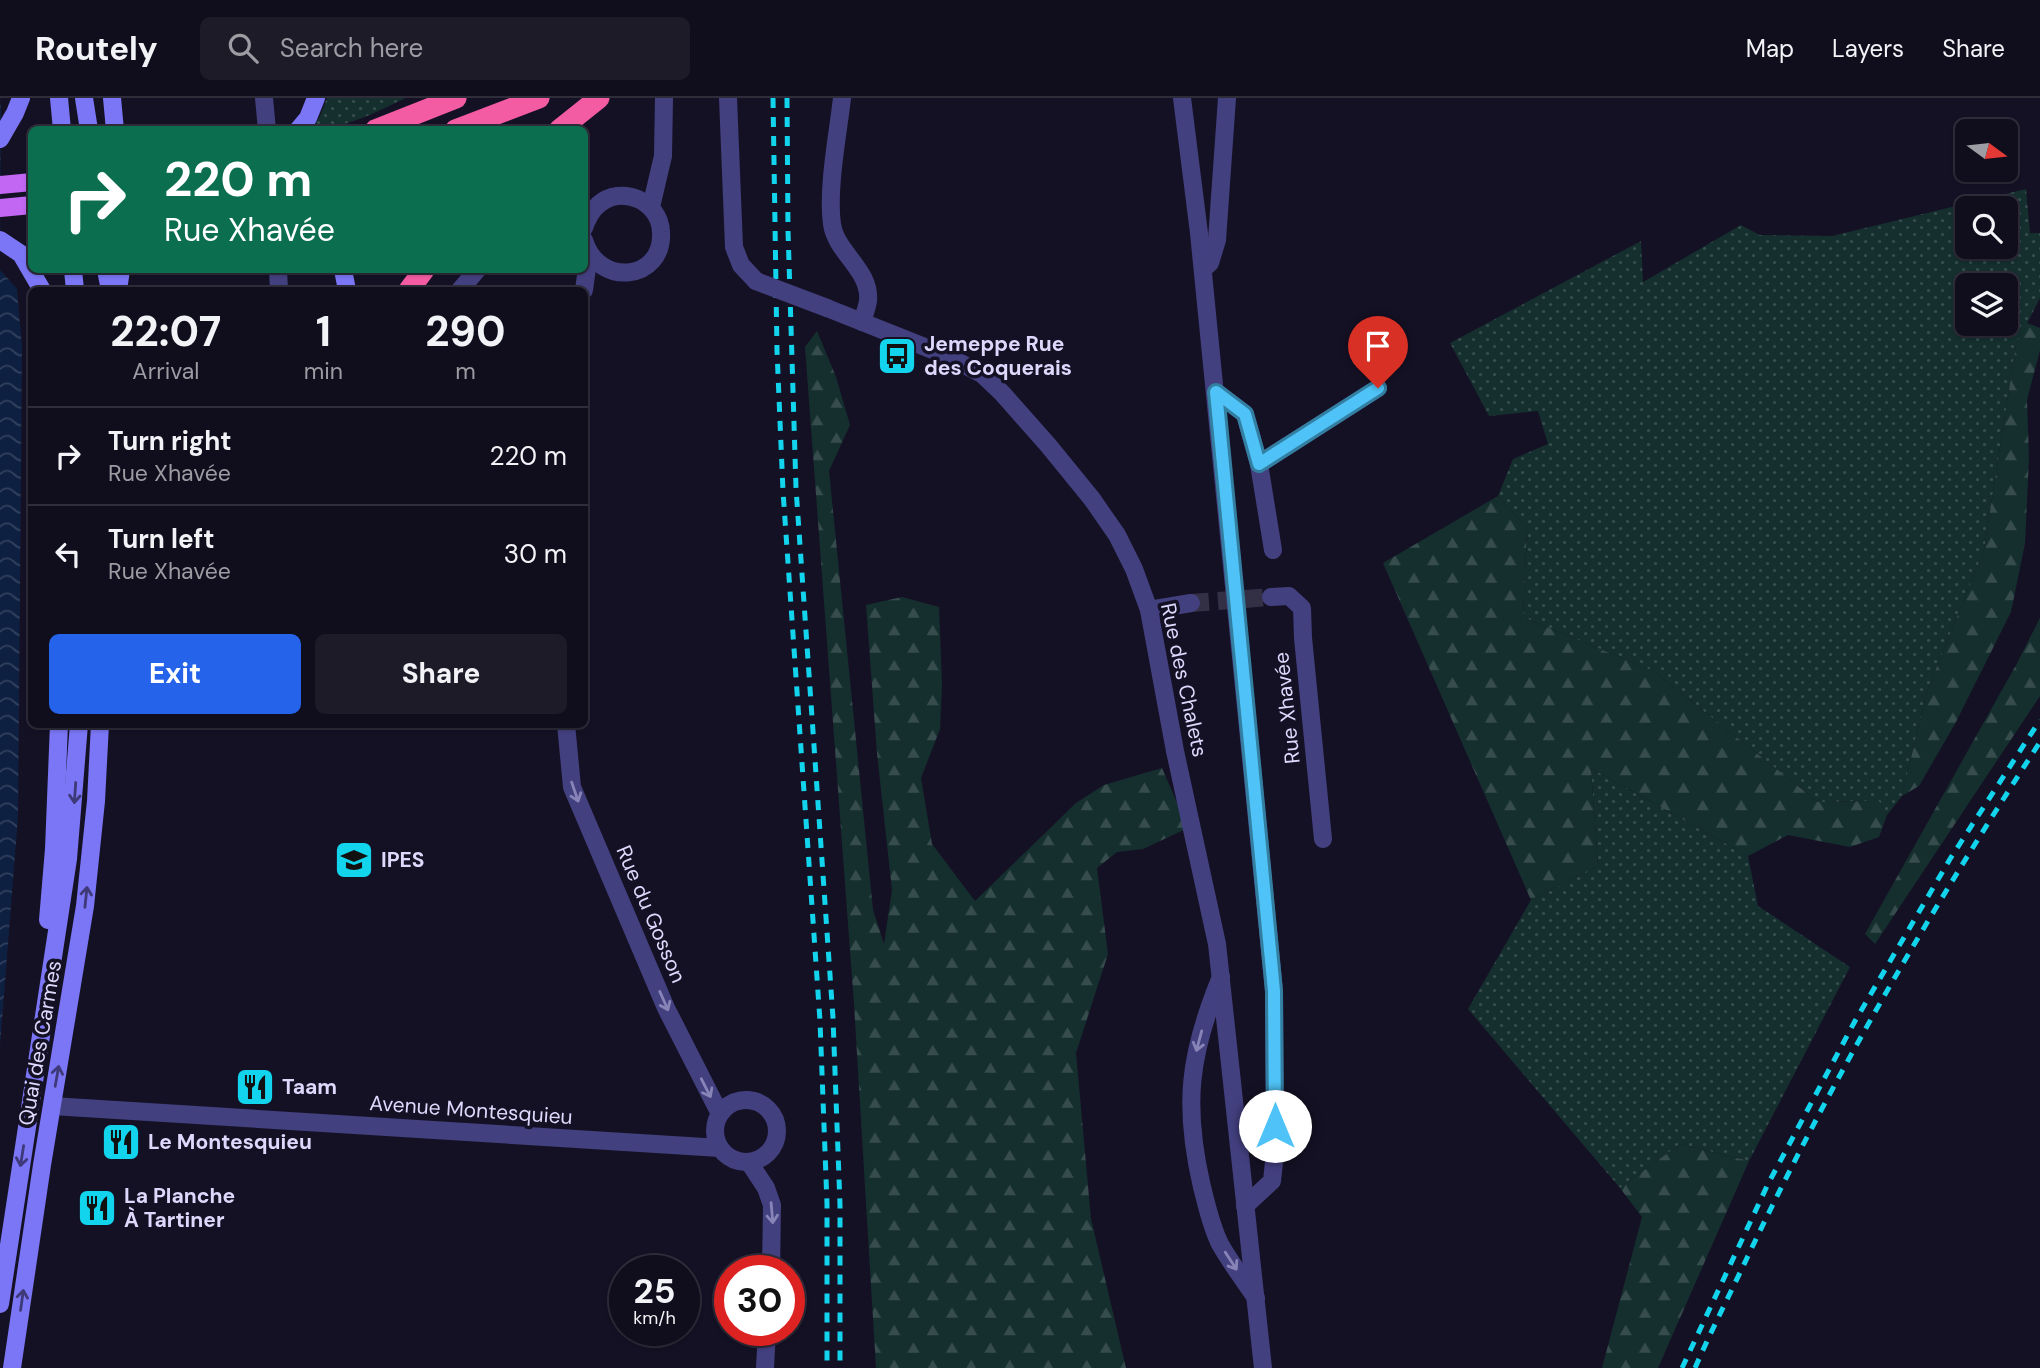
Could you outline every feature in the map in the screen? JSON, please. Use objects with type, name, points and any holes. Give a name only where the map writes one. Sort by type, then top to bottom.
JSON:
[{"type":"highway","points":[[385,126],[456,98]]},
{"type":"highway","points":[[466,126],[539,98]]},
{"type":"highway","points":[[564,126],[600,98]]},
{"type":"main road","points":[[3,134],[21,98]]},
{"type":"main road","points":[[59,98],[62,126]]},
{"type":"main road","points":[[84,98],[89,125]]},
{"type":"main road","points":[[112,98],[115,126]]},
{"type":"main road","points":[[301,126],[316,98]]},
{"type":"main road","points":[[6,184],[28,182]]},
{"type":"main road","points":[[7,207],[28,205]]},
{"type":"main road","points":[[0,240],[17,250],[28,263]]},
{"type":"main road","points":[[52,968],[48,928],[59,728]]},
{"type":"main road","name":"Quai des Carmes","points":[[0,1304],[69,846],[79,728]]},
{"type":"main road","name":"Quai des Carmes","points":[[12,1368],[85,906],[96,801],[100,728]]},
{"type":"street","points":[[89,125],[94,98]]},
{"type":"street","points":[[264,98],[267,126]]},
{"type":"street","points":[[651,207],[663,156],[664,98]]},
{"type":"street","name":"Rue des Chalets","points":[[728,98],[734,247],[741,265],[756,281],[964,363],[982,374],[1002,393],[1075,477],[1117,535],[1134,569],[1149,610],[1175,751],[1213,922],[1263,1368]]},
{"type":"street","points":[[842,98],[831,209],[832,225],[841,247],[862,273],[867,286],[868,300],[862,322]]},
{"type":"street","points":[[1182,98],[1216,392],[1274,991],[1275,1153],[1272,1181],[1245,1206]]},
{"type":"street","points":[[1203,269],[1210,263],[1217,240],[1227,98]]},
{"type":"street","points":[[588,218],[597,205],[610,197],[632,196],[651,207],[662,230],[656,254],[648,264],[638,270],[613,272],[593,259],[588,248]]},
{"type":"street","points":[[588,266],[593,259]]},
{"type":"street","points":[[463,287],[474,273]]},
{"type":"street","points":[[1259,464],[1378,388]]},
{"type":"street","points":[[1216,392],[1245,414],[1259,464],[1273,551]]},
{"type":"street","name":"Rue Xhavée","points":[[1271,597],[1289,596],[1302,608],[1323,839]]},
{"type":"street","points":[[1149,610],[1191,603]]},
{"type":"street","name":"Rue du Gosson","points":[[566,728],[572,787],[666,1008],[720,1114],[715,1125],[715,1137],[720,1148]]},
{"type":"street","name":"Rue des Chalets","points":[[1221,977],[1196,1048],[1192,1085],[1192,1130],[1195,1157],[1210,1219],[1220,1243],[1256,1298]]},
{"type":"street","points":[[720,1114],[730,1104],[740,1100],[752,1101],[770,1112],[777,1130],[775,1142],[768,1153],[759,1159],[738,1161],[728,1157],[720,1148]]},
{"type":"street","name":"Avenue Montesquieu","points":[[52,1105],[720,1148]]},
{"type":"street","points":[[749,1162],[766,1188],[772,1205],[771,1255]]},
{"type":"street","points":[[765,1368],[766,1346]]},
{"type":"green space","points":[[327,98],[405,98],[372,114],[335,126],[314,126]]},
{"type":"green space","points":[[2026,189],[2030,233],[2040,233],[2040,298],[2016,345],[1984,550],[1927,691],[1902,796],[1887,815],[1878,801],[1818,802],[1653,671],[1523,617],[1527,528],[1498,496],[1513,459],[1548,444],[1538,411],[1489,416],[1450,343],[1641,241],[1643,282],[1741,225],[1760,235],[1832,236],[1955,206],[1955,259],[2018,259],[2018,196],[1997,196]]},
{"type":"green space","points":[[2027,323],[2040,328],[2040,350],[2027,400],[2029,458],[2025,543],[2011,612],[1956,722],[1919,786],[1902,796],[1927,691],[1984,550],[2016,345]]},
{"type":"green space","points":[[817,331],[836,377],[850,425],[829,471],[873,910],[884,944],[892,890],[877,753],[866,605],[902,597],[939,607],[942,685],[940,729],[921,778],[932,844],[975,901],[1076,803],[1104,785],[1162,768],[1188,828],[1143,849],[1117,852],[1097,868],[1108,954],[1076,1053],[1091,1219],[1126,1368],[876,1368],[854,1004],[805,347]]},
{"type":"green space","points":[[1498,496],[1527,528],[1523,617],[1653,671],[1818,802],[1879,801],[1887,815],[1879,837],[1850,847],[1788,835],[1748,856],[1591,768],[1598,866],[1531,900],[1383,563]]},
{"type":"green space","points":[[2040,618],[2040,696],[1875,944],[1865,934]]},
{"type":"green space","points":[[1591,768],[1748,856],[1758,906],[1850,967],[1749,1161],[1680,1144],[1620,1188],[1468,1009],[1531,900],[1598,866]]},
{"type":"green space","points":[[1680,1144],[1749,1161],[1658,1368],[1602,1368],[1642,1217],[1620,1188]]},
{"type":"water","points":[[0,98],[22,347],[18,816],[0,1046]]},
{"type":"pier","points":[[1,98],[4,98],[20,292],[0,270]]},
{"type":"tunnel","points":[[1191,603],[1271,597]]},
{"type":"railway","points":[[773,98],[777,351],[783,491],[820,1021],[827,1204],[827,1368]]},
{"type":"railway","points":[[787,98],[796,488],[833,1018],[840,1205],[840,1368]]},
{"type":"railway","points":[[1682,1368],[1768,1184],[1855,1021],[1950,859],[2040,720]]},
{"type":"railway","points":[[1695,1368],[1780,1191],[1849,1059],[1922,931],[2040,742]]},
{"type":"place","name":"Jemeppe Rue des Coquerais","points":[[897,356]]},
{"type":"place","name":"IPES","points":[[354,860]]},
{"type":"place","name":"Taam","points":[[255,1087]]},
{"type":"place","name":"Le Montesquieu","points":[[121,1142]]},
{"type":"place","name":"La Planche À Tartiner","points":[[97,1208]]},
{"type":"route","points":[[1275,1126],[1274,991],[1216,392],[1245,414],[1259,464],[1378,388]]}]
